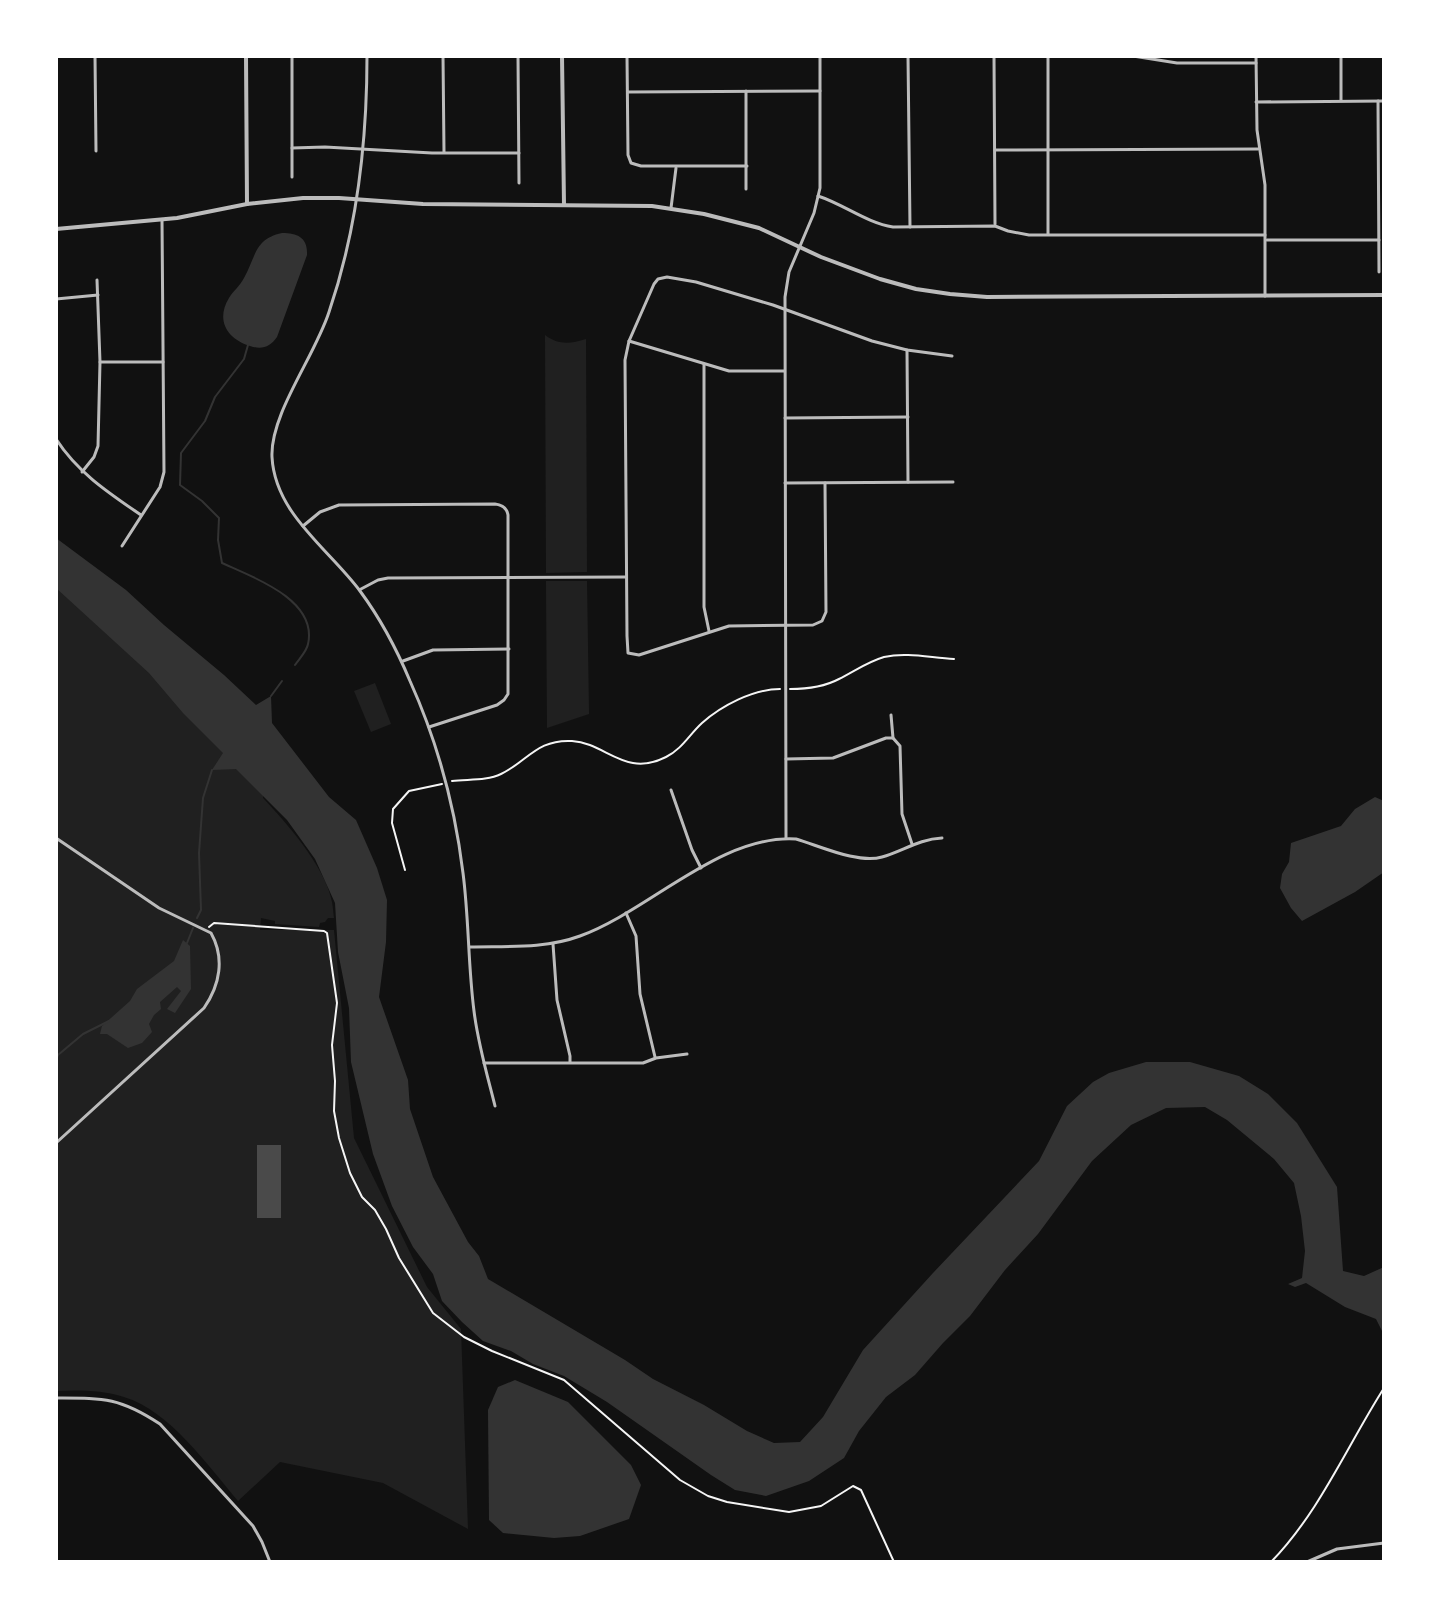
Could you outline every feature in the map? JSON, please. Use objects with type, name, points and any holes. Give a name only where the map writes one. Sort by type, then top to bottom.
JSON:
[{"type":"street","points":[[95,56],[96,151]]},
{"type":"street","points":[[246,56],[247,204]]},
{"type":"street","points":[[292,56],[292,177]]},
{"type":"street","points":[[367,56],[364,148],[344,262],[319,340],[281,414],[273,442],[274,471],[288,507],[360,590],[401,662],[428,728],[444,778],[460,850],[466,891],[474,1011],[495,1106]]},
{"type":"street","points":[[443,56],[444,153]]},
{"type":"street","points":[[518,56],[519,183]]},
{"type":"street","points":[[562,56],[564,205]]},
{"type":"street","points":[[627,56],[629,160],[636,166],[747,166]]},
{"type":"street","points":[[786,838],[784,309],[787,281],[818,196],[821,173],[820,56]]},
{"type":"street","points":[[908,56],[910,227]]},
{"type":"street","points":[[994,56],[995,226]]},
{"type":"street","points":[[1048,56],[1048,234]]},
{"type":"street","points":[[1133,56],[1177,63],[1256,63]]},
{"type":"street","points":[[1256,56],[1258,149],[1265,185],[1265,296]]},
{"type":"street","points":[[1341,56],[1341,101]]},
{"type":"street","points":[[746,91],[746,189]]},
{"type":"street","points":[[628,92],[821,91]]},
{"type":"street","points":[[1378,101],[1379,272]]},
{"type":"street","points":[[1256,102],[1384,101]]},
{"type":"street","points":[[292,148],[519,153]]},
{"type":"street","points":[[995,150],[1258,149]]},
{"type":"street","points":[[671,208],[676,166]]},
{"type":"street","points":[[818,196],[888,227],[995,226],[1029,235],[1379,240]]},
{"type":"street","points":[[56,229],[162,220],[247,204],[303,198],[423,204],[611,204],[671,208],[759,228],[821,257],[880,279],[950,294],[987,297],[1384,295]]},
{"type":"street","points":[[122,546],[163,480],[162,220]]},
{"type":"street","points":[[825,483],[826,612],[822,621],[813,625],[729,626],[639,655],[628,653],[625,369],[629,341],[654,284],[663,277],[696,282],[784,309],[854,336],[907,350],[952,356]]},
{"type":"street","points":[[82,472],[98,446],[100,362],[97,280]]},
{"type":"street","points":[[56,299],[98,295]]},
{"type":"street","points":[[629,341],[729,371],[784,371]]},
{"type":"street","points":[[907,350],[908,482]]},
{"type":"street","points":[[100,362],[163,362]]},
{"type":"street","points":[[704,364],[704,607],[709,631]]},
{"type":"street","points":[[785,418],[908,417]]},
{"type":"street","points":[[56,439],[82,472],[141,515]]},
{"type":"street","points":[[785,483],[953,482]]},
{"type":"street","points":[[303,526],[324,510],[339,505],[495,504],[505,507],[508,515],[509,690],[497,705],[428,728]]},
{"type":"street","points":[[360,590],[388,578],[626,577]]},
{"type":"street","points":[[401,662],[433,650],[509,649]]},
{"type":"street","points":[[891,715],[893,738],[900,746],[902,814],[912,844]]},
{"type":"street","points":[[786,759],[833,758],[893,738]]},
{"type":"street","points":[[671,790],[701,868]]},
{"type":"street","points":[[56,838],[159,908],[211,933],[219,963],[216,985],[204,1008],[56,1143]]},
{"type":"street","points":[[470,947],[553,944],[591,932],[701,868],[756,842],[796,839],[866,859],[881,857],[925,839],[942,838]]},
{"type":"street","points":[[626,913],[636,936],[640,994],[656,1058]]},
{"type":"street","points":[[553,944],[557,1000],[570,1063]]},
{"type":"street","points":[[484,1063],[643,1063],[687,1054]]},
{"type":"street","points":[[56,1398],[105,1398],[125,1404],[160,1424],[253,1526],[270,1562]]},
{"type":"street","points":[[1307,1562],[1337,1549],[1384,1543]]},
{"type":"path","points":[[792,689],[828,684],[858,666],[884,657],[905,655],[954,659]]},
{"type":"path","points":[[451,781],[498,776],[532,751],[558,742],[585,743],[623,762],[643,763],[662,759],[685,743],[703,722],[726,707],[757,693],[780,689]]},
{"type":"path","points":[[405,870],[392,823],[393,809],[406,792],[439,785]]},
{"type":"path","points":[[214,923],[327,933],[337,1003],[332,1045],[334,1111],[339,1138],[350,1173],[362,1197],[375,1210],[399,1258],[433,1313],[464,1337],[564,1380],[680,1480],[708,1496],[789,1512],[821,1506],[853,1486],[861,1490],[894,1562]]},
{"type":"path","points":[[1271,1562],[1321,1495],[1384,1388]]},
{"type":"shaded area","points":[[282,233],[301,238],[306,244],[307,255],[277,337],[272,343],[258,348],[235,339],[226,328],[223,314],[261,244]]},
{"type":"shaded area","points":[[545,335],[564,343],[586,339],[587,572],[546,573]]},
{"type":"shaded area","points":[[56,538],[126,590],[256,705],[271,696],[272,723],[329,797],[356,820],[377,868],[387,900],[386,942],[379,997],[408,1080],[410,1109],[433,1177],[468,1242],[479,1256],[488,1279],[653,1379],[774,1443],[800,1442],[823,1417],[863,1350],[1039,1161],[1067,1106],[1093,1082],[1109,1073],[1146,1062],[1190,1062],[1239,1076],[1268,1094],[1297,1123],[1337,1187],[1343,1271],[1364,1276],[1384,1267],[1384,1335],[1376,1319],[1345,1307],[1306,1283],[1295,1287],[1288,1284],[1302,1278],[1305,1251],[1294,1183],[1274,1159],[1227,1120],[1205,1107],[1166,1108],[1131,1125],[1092,1161],[1038,1234],[1005,1270],[970,1316],[915,1375],[886,1397],[859,1431],[844,1458],[809,1481],[766,1496],[735,1490],[564,1376],[483,1341],[442,1301],[433,1274],[413,1247],[392,1206],[373,1154],[351,1062],[349,1008],[338,952],[335,903],[315,859],[287,820],[236,769],[212,770],[223,753],[149,673],[56,588]]},
{"type":"shaded area","points":[[546,581],[587,581],[589,714],[547,728]]},
{"type":"shaded area","points":[[56,583],[264,782],[263,798],[303,845],[321,872],[332,900],[334,918],[328,918],[319,927],[275,924],[275,921],[261,918],[260,930],[334,930],[354,1138],[427,1287],[461,1329],[468,1529],[383,1483],[280,1462],[238,1501],[187,1441],[141,1404],[107,1393],[56,1391]]},
{"type":"shaded area","points":[[375,683],[391,724],[371,732],[354,691]]},
{"type":"shaded area","points":[[1375,797],[1384,801],[1384,872],[1302,921],[1280,888],[1282,874],[1289,862],[1291,843],[1341,826],[1355,809]]},
{"type":"shaded area","points":[[183,940],[190,946],[191,989],[175,1013],[167,1009],[181,991],[177,987],[160,1002],[161,1009],[149,1024],[152,1032],[142,1043],[128,1048],[107,1034],[100,1034],[102,1026],[130,1001],[137,989],[174,961]]},
{"type":"shaded area","points":[[515,1380],[568,1402],[631,1465],[641,1485],[629,1519],[580,1536],[554,1538],[503,1533],[489,1520],[488,1410],[498,1387]]},
{"type":"building","points":[[257,1145],[281,1145],[281,1218],[257,1218]]},
{"type":"waterway","points":[[248,345],[244,359],[215,397],[205,421],[181,453],[180,485],[219,518],[218,540],[222,563],[280,592],[303,615],[308,628],[308,644],[295,665]]},
{"type":"waterway","points":[[271,696],[282,681]]},
{"type":"waterway","points":[[197,918],[201,910],[199,853],[203,798],[212,770]]},
{"type":"waterway","points":[[187,943],[193,928]]},
{"type":"waterway","points":[[56,1060],[83,1034],[109,1021]]}]
